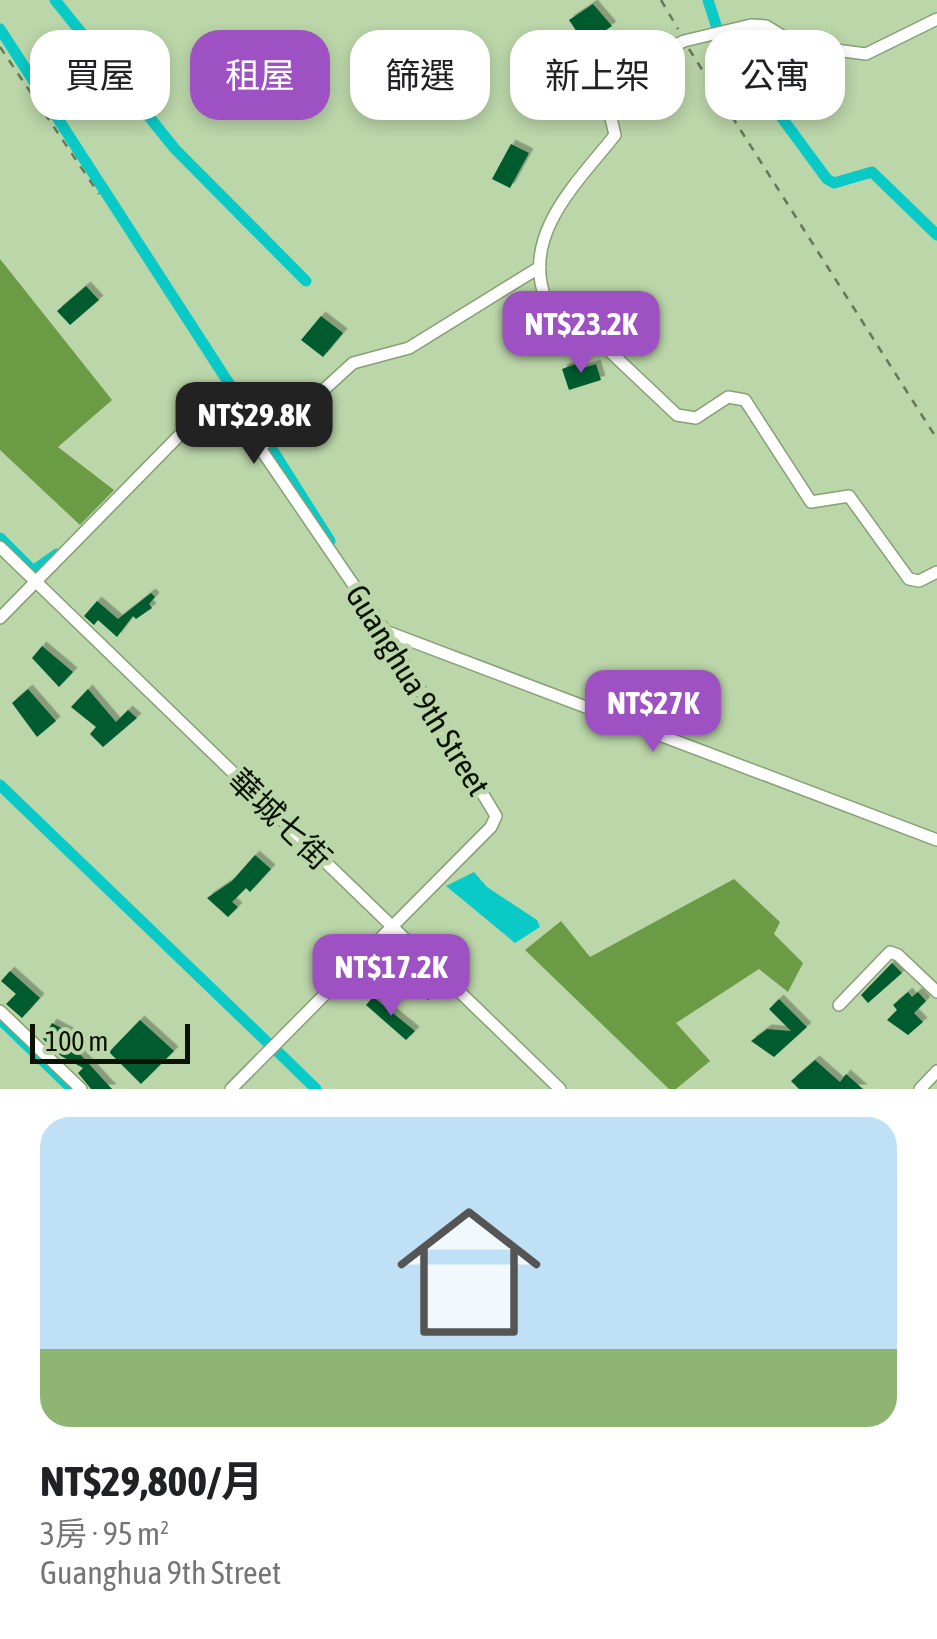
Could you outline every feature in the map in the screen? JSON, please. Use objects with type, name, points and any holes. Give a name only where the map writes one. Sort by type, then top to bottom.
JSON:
[{"type":"street","points":[[685,41],[751,24],[766,26],[798,45],[866,54],[937,18]]},
{"type":"street","points":[[611,120],[615,135],[549,218],[540,267],[546,300],[585,328],[676,415],[696,418],[738,396],[751,407],[810,502],[849,496],[909,579],[920,582],[937,572]]},
{"type":"street","points":[[260,448],[353,363],[409,348],[540,267]]},
{"type":"street","name":"Guanghua 9th Street","points":[[35,582],[221,393],[235,393],[260,448],[384,630],[496,816],[490,827],[231,1089]]},
{"type":"street","name":"華城七街","points":[[0,547],[560,1089]]},
{"type":"street","points":[[0,618],[35,582]]},
{"type":"street","points":[[384,630],[937,840]]},
{"type":"street","points":[[840,1005],[890,952],[937,992]]},
{"type":"street","points":[[0,1011],[81,1089]]},
{"type":"street","points":[[920,1089],[937,1071]]},
{"type":"path","points":[[661,0],[678,30]]},
{"type":"path","points":[[685,43],[937,440]]},
{"type":"path","points":[[0,47],[98,194]]},
{"type":"green space","points":[[0,259],[112,400],[58,447],[114,490],[80,525],[0,450]]},
{"type":"green space","points":[[734,879],[780,922],[774,934],[803,963],[788,992],[759,969],[676,1023],[710,1061],[676,1089],[669,1089],[525,950],[561,921],[590,957]]},
{"type":"water","points":[[474,872],[487,887],[537,920],[540,927],[515,943],[446,886]]},
{"type":"building","points":[[593,4],[612,26],[606,30],[576,30],[569,20]]},
{"type":"building","points":[[511,144],[529,153],[510,188],[492,179]]},
{"type":"building","points":[[86,286],[99,300],[70,325],[57,311]]},
{"type":"building","points":[[321,316],[343,333],[323,357],[301,340]]},
{"type":"building","points":[[578,363],[583,368],[596,364],[601,380],[569,390],[562,369]]},
{"type":"building","points":[[151,593],[155,597],[149,604],[152,608],[136,619],[133,616],[117,637],[98,620],[94,625],[84,616],[97,601],[118,619]]},
{"type":"building","points":[[42,646],[73,672],[59,687],[32,658]]},
{"type":"building","points":[[28,689],[56,721],[37,737],[12,703]]},
{"type":"building","points":[[88,689],[116,722],[128,710],[137,718],[103,747],[90,734],[96,727],[71,707]]},
{"type":"building","points":[[255,855],[271,869],[250,892],[246,888],[232,902],[238,907],[228,917],[207,898],[232,881]]},
{"type":"building","points":[[391,941],[440,987],[428,1000],[380,952]]},
{"type":"building","points":[[892,963],[902,973],[868,1003],[861,995]]},
{"type":"building","points":[[10,971],[40,998],[22,1018],[6,1004],[16,994],[1,981]]},
{"type":"building","points":[[908,992],[912,997],[918,992],[926,1001],[914,1013],[923,1022],[908,1035],[887,1020],[897,1010],[893,1005]]},
{"type":"building","points":[[373,997],[415,1031],[406,1040],[366,1005]]},
{"type":"building","points":[[779,999],[807,1027],[774,1057],[751,1041],[767,1029],[791,1031],[769,1009]]},
{"type":"building","points":[[140,1020],[174,1051],[141,1084],[109,1052]]},
{"type":"building","points":[[52,1023],[84,1040],[78,1052],[112,1089],[91,1089],[78,1073],[83,1068],[61,1056],[43,1039]]},
{"type":"building","points":[[815,1060],[840,1082],[846,1074],[863,1089],[799,1089],[791,1081]]},
{"type":"waterway","points":[[55,0],[175,149],[306,281]]},
{"type":"waterway","points":[[708,0],[716,25]]},
{"type":"waterway","points":[[0,29],[239,399]]},
{"type":"waterway","points":[[783,120],[827,179],[834,183],[872,172],[937,235]]},
{"type":"waterway","points":[[249,415],[261,433]]},
{"type":"waterway","points":[[268,443],[330,541]]},
{"type":"waterway","points":[[0,538],[33,571],[57,554]]},
{"type":"waterway","points":[[0,785],[267,1042]]},
{"type":"waterway","points":[[0,1019],[72,1089]]},
{"type":"waterway","points":[[276,1050],[316,1089]]}]
